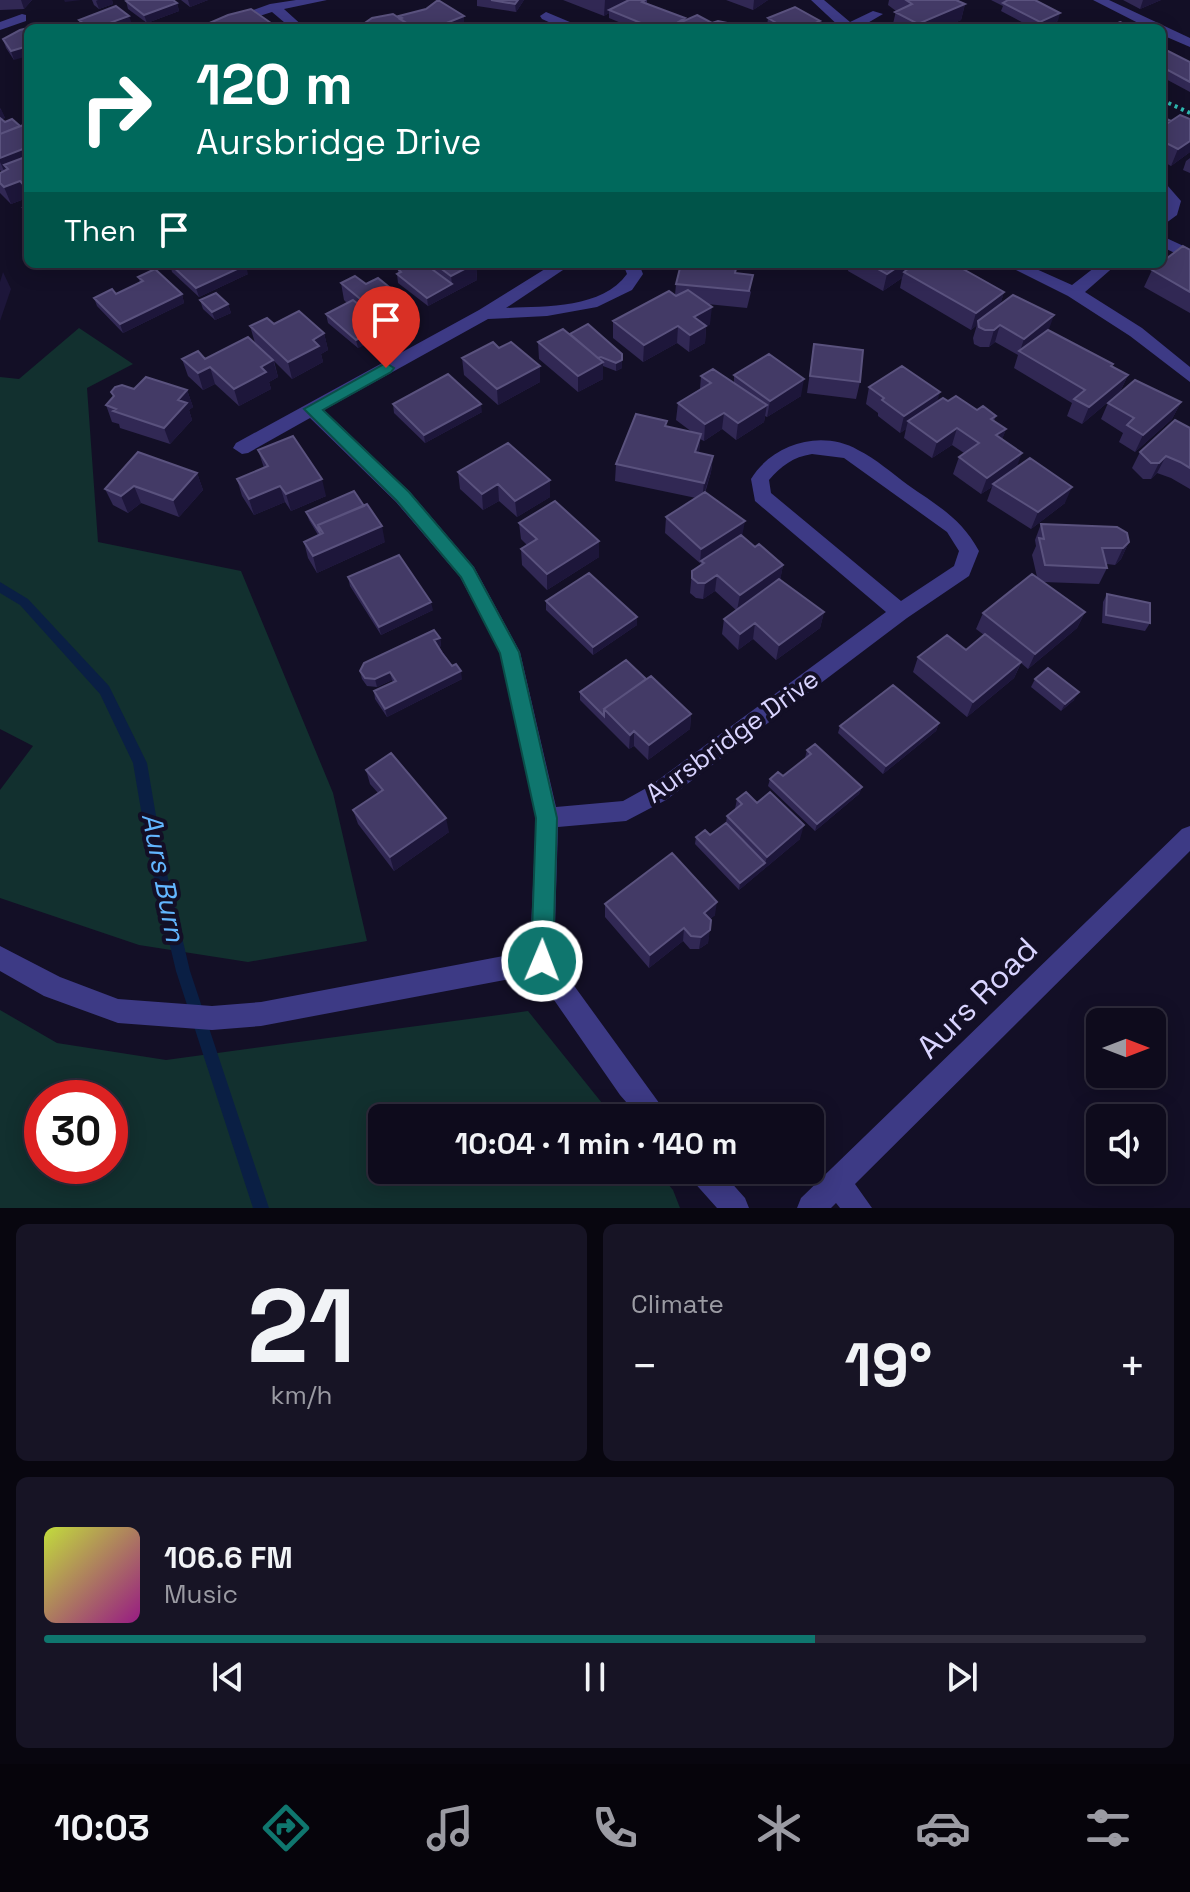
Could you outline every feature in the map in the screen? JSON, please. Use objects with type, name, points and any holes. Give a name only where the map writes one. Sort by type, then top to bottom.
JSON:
[{"type":"street","points":[[221,24],[274,7],[321,0]]},
{"type":"street","points":[[817,0],[844,24]]},
{"type":"street","points":[[1099,0],[1149,24]]},
{"type":"street","points":[[274,7],[294,24]]},
{"type":"street","points":[[857,24],[877,14]]},
{"type":"street","points":[[546,16],[563,24]]},
{"type":"street","points":[[0,26],[22,18]]},
{"type":"street","points":[[1166,31],[1186,38]]},
{"type":"street","points":[[1166,192],[1174,201],[1172,212],[1166,217]]},
{"type":"street","points":[[1166,243],[1190,255]]},
{"type":"street","points":[[242,448],[485,314],[558,268]]},
{"type":"street","points":[[485,314],[541,312],[606,298],[631,284],[635,274],[633,268]]},
{"type":"street","points":[[1021,268],[1074,292],[1136,332],[1190,376]]},
{"type":"street","points":[[1074,292],[1104,268]]},
{"type":"street","points":[[312,409],[403,497],[467,572],[510,652],[547,818],[542,961],[645,1104]]},
{"type":"street","name":"Aursbridge Drive","points":[[547,818],[626,811],[658,793],[900,612],[962,571],[969,551],[954,527],[850,453],[830,446],[802,446],[770,464],[760,479],[762,496],[900,612]]},
{"type":"street","name":"Aurs Road","points":[[811,1208],[1190,836]]},
{"type":"street","points":[[0,958],[53,987],[118,1011],[212,1018],[261,1014],[542,961]]},
{"type":"street","points":[[837,1183],[858,1208]]},
{"type":"street","points":[[714,1184],[735,1208]]},
{"type":"path","points":[[1166,102],[1190,113]]},
{"type":"green space","points":[[79,328],[133,364],[87,388],[98,542],[241,571],[333,793],[367,941],[248,962],[139,945],[0,898],[0,790],[33,746],[0,729],[0,377],[19,379]]},
{"type":"green space","points":[[0,1010],[57,1043],[166,1060],[528,1011],[603,1104],[368,1104],[368,1184],[668,1184],[680,1208],[0,1208]]},
{"type":"building","points":[[128,0],[173,0],[177,3],[144,15]]},
{"type":"building","points":[[438,0],[464,16],[444,24],[408,24],[399,16],[426,9]]},
{"type":"building","points":[[491,0],[518,0],[515,4]]},
{"type":"building","points":[[629,0],[645,0],[642,2],[685,18],[675,24],[643,24],[609,10]]},
{"type":"building","points":[[906,0],[956,0],[965,4],[918,24],[895,12],[912,4]]},
{"type":"building","points":[[1008,0],[1035,0],[1060,13],[1040,22],[1003,3]]},
{"type":"building","points":[[116,6],[129,16],[112,22],[114,24],[84,24],[79,20]]},
{"type":"building","points":[[795,7],[820,21],[813,24],[778,24],[768,18]]},
{"type":"building","points":[[251,9],[272,24],[207,24]]},
{"type":"building","points":[[393,14],[408,24],[363,24],[372,18]]},
{"type":"building","points":[[697,15],[712,23],[728,23],[727,24],[677,24]]},
{"type":"building","points":[[24,29],[24,47],[11,51],[3,39]]},
{"type":"building","points":[[1166,50],[1190,62],[1190,82],[1166,69]]},
{"type":"building","points":[[1180,115],[1190,119],[1190,141],[1178,149],[1166,143],[1166,124]]},
{"type":"building","points":[[0,118],[5,122],[12,119],[20,126],[0,134]]},
{"type":"building","points":[[24,125],[24,149],[0,158],[0,134]]},
{"type":"building","points":[[24,158],[24,185],[20,181],[4,187],[0,183],[0,173],[8,169],[4,165]]},
{"type":"building","points":[[1183,246],[1190,250],[1190,292],[1152,270],[1166,268],[1166,259]]},
{"type":"building","points":[[174,268],[239,268],[196,288]]},
{"type":"building","points":[[397,268],[430,268],[452,284],[427,298],[397,274],[401,272]]},
{"type":"building","points":[[440,268],[466,268],[451,276]]},
{"type":"building","points":[[680,268],[736,268],[735,273],[753,275],[749,291],[676,284]]},
{"type":"building","points":[[876,268],[896,268],[887,274]]},
{"type":"building","points":[[909,268],[961,268],[1004,292],[976,313],[904,272]]},
{"type":"building","points":[[155,269],[182,294],[120,324],[94,298],[112,289],[116,294],[143,281],[138,277]]},
{"type":"building","points":[[355,276],[366,284],[378,278],[409,303],[382,317],[341,283]]},
{"type":"building","points":[[688,290],[712,307],[694,317],[706,326],[690,335],[678,326],[644,345],[613,321],[669,291],[676,296]]},
{"type":"building","points":[[216,293],[228,304],[212,312],[200,300]]},
{"type":"building","points":[[1013,295],[1054,315],[1024,339],[1000,325],[994,330],[979,327],[978,321]]},
{"type":"building","points":[[353,300],[384,325],[356,340],[326,314]]},
{"type":"building","points":[[299,311],[324,333],[313,340],[319,346],[288,362],[250,326],[267,318],[274,324]]},
{"type":"building","points":[[588,324],[622,354],[622,360],[616,363],[598,358],[570,334]]},
{"type":"building","points":[[563,329],[603,362],[578,376],[538,342]]},
{"type":"building","points":[[1048,330],[1128,375],[1089,407],[1074,399],[1085,390],[1019,351]]},
{"type":"building","points":[[248,337],[273,360],[261,367],[266,372],[234,389],[210,367],[198,373],[182,359],[198,351],[205,359]]},
{"type":"building","points":[[493,342],[499,348],[511,342],[540,366],[497,389],[462,358]]},
{"type":"building","points":[[814,344],[863,350],[860,382],[810,376]]},
{"type":"building","points":[[769,354],[804,379],[770,401],[734,375]]},
{"type":"building","points":[[902,366],[940,392],[904,416],[869,387]]},
{"type":"building","points":[[713,369],[767,405],[738,423],[724,413],[705,424],[678,403],[711,383],[701,376]]},
{"type":"building","points":[[448,374],[481,404],[424,435],[393,404]]},
{"type":"building","points":[[146,377],[187,390],[178,400],[187,403],[164,428],[113,411],[116,409],[106,405],[114,396],[111,392],[115,387],[122,385],[134,389]]},
{"type":"building","points":[[1135,380],[1181,402],[1143,435],[1127,425],[1134,418],[1108,403]]},
{"type":"building","points":[[956,396],[977,410],[983,406],[996,416],[991,419],[1006,429],[996,435],[1022,453],[987,478],[959,457],[979,443],[957,428],[937,442],[908,421],[943,398],[948,401]]},
{"type":"building","points":[[636,414],[667,421],[665,426],[701,434],[695,452],[713,456],[704,483],[616,464]]},
{"type":"building","points":[[1175,420],[1190,428],[1190,468],[1166,456],[1159,463],[1151,463],[1140,452]]},
{"type":"building","points":[[293,436],[322,479],[286,494],[280,486],[249,499],[237,479],[268,466],[258,450]]},
{"type":"building","points":[[508,443],[550,480],[515,501],[498,484],[482,494],[458,472]]},
{"type":"building","points":[[138,452],[197,473],[173,500],[134,486],[121,496],[105,489]]},
{"type":"building","points":[[1030,458],[1072,487],[1038,512],[993,484]]},
{"type":"building","points":[[354,491],[364,506],[318,525],[320,533],[306,512]]},
{"type":"building","points":[[705,492],[745,521],[701,549],[666,517]]},
{"type":"building","points":[[555,501],[599,541],[547,574],[521,549],[537,539],[519,523]]},
{"type":"building","points":[[367,504],[382,526],[313,556],[304,542],[323,533],[318,525]]},
{"type":"building","points":[[1041,524],[1117,527],[1127,533],[1129,542],[1123,548],[1102,548],[1107,568],[1045,565],[1039,538],[1044,539]]},
{"type":"building","points":[[741,535],[755,547],[759,544],[783,565],[740,595],[717,575],[705,583],[698,583],[692,578],[692,571],[704,563],[701,561]]},
{"type":"building","points":[[399,555],[431,602],[379,627],[348,577]]},
{"type":"building","points":[[589,573],[637,617],[593,647],[546,601]]},
{"type":"building","points":[[1032,574],[1085,612],[1035,654],[983,613]]},
{"type":"building","points":[[779,579],[824,612],[779,645],[755,623],[740,634],[724,619]]},
{"type":"building","points":[[1107,594],[1150,603],[1150,623],[1106,615]]},
{"type":"building","points":[[434,630],[440,638],[434,640],[442,653],[452,666],[456,664],[461,671],[385,709],[374,691],[396,681],[390,672],[375,679],[365,678],[360,671],[364,663]]},
{"type":"building","points":[[985,634],[1021,662],[973,702],[918,657],[947,635],[966,650]]},
{"type":"building","points":[[626,660],[646,679],[604,709],[604,716],[580,692]]},
{"type":"building","points":[[1048,668],[1079,692],[1065,704],[1035,679]]},
{"type":"building","points":[[651,676],[691,714],[649,745],[634,731],[630,735],[604,709]]},
{"type":"building","points":[[893,685],[939,723],[886,766],[840,726]]},
{"type":"building","points":[[815,744],[862,787],[817,824],[770,779],[778,772],[783,776],[811,754],[807,750]]},
{"type":"building","points":[[391,753],[446,818],[390,857],[353,810],[383,790],[366,770]]},
{"type":"building","points":[[746,792],[757,803],[770,792],[804,825],[767,857],[727,816],[742,804],[737,799]]},
{"type":"building","points":[[726,823],[765,863],[740,883],[696,837],[705,830],[710,835]]},
{"type":"building","points":[[672,853],[717,902],[704,913],[711,920],[710,930],[701,937],[691,936],[684,928],[650,955],[605,904]]},
{"type":"waterway","name":"Aurs Burn","points":[[0,587],[24,602],[105,690],[140,763],[156,857],[183,971],[261,1208]]},
{"type":"route","points":[[386,368],[312,409],[403,497],[467,572],[510,652],[547,818],[542,961]]}]
